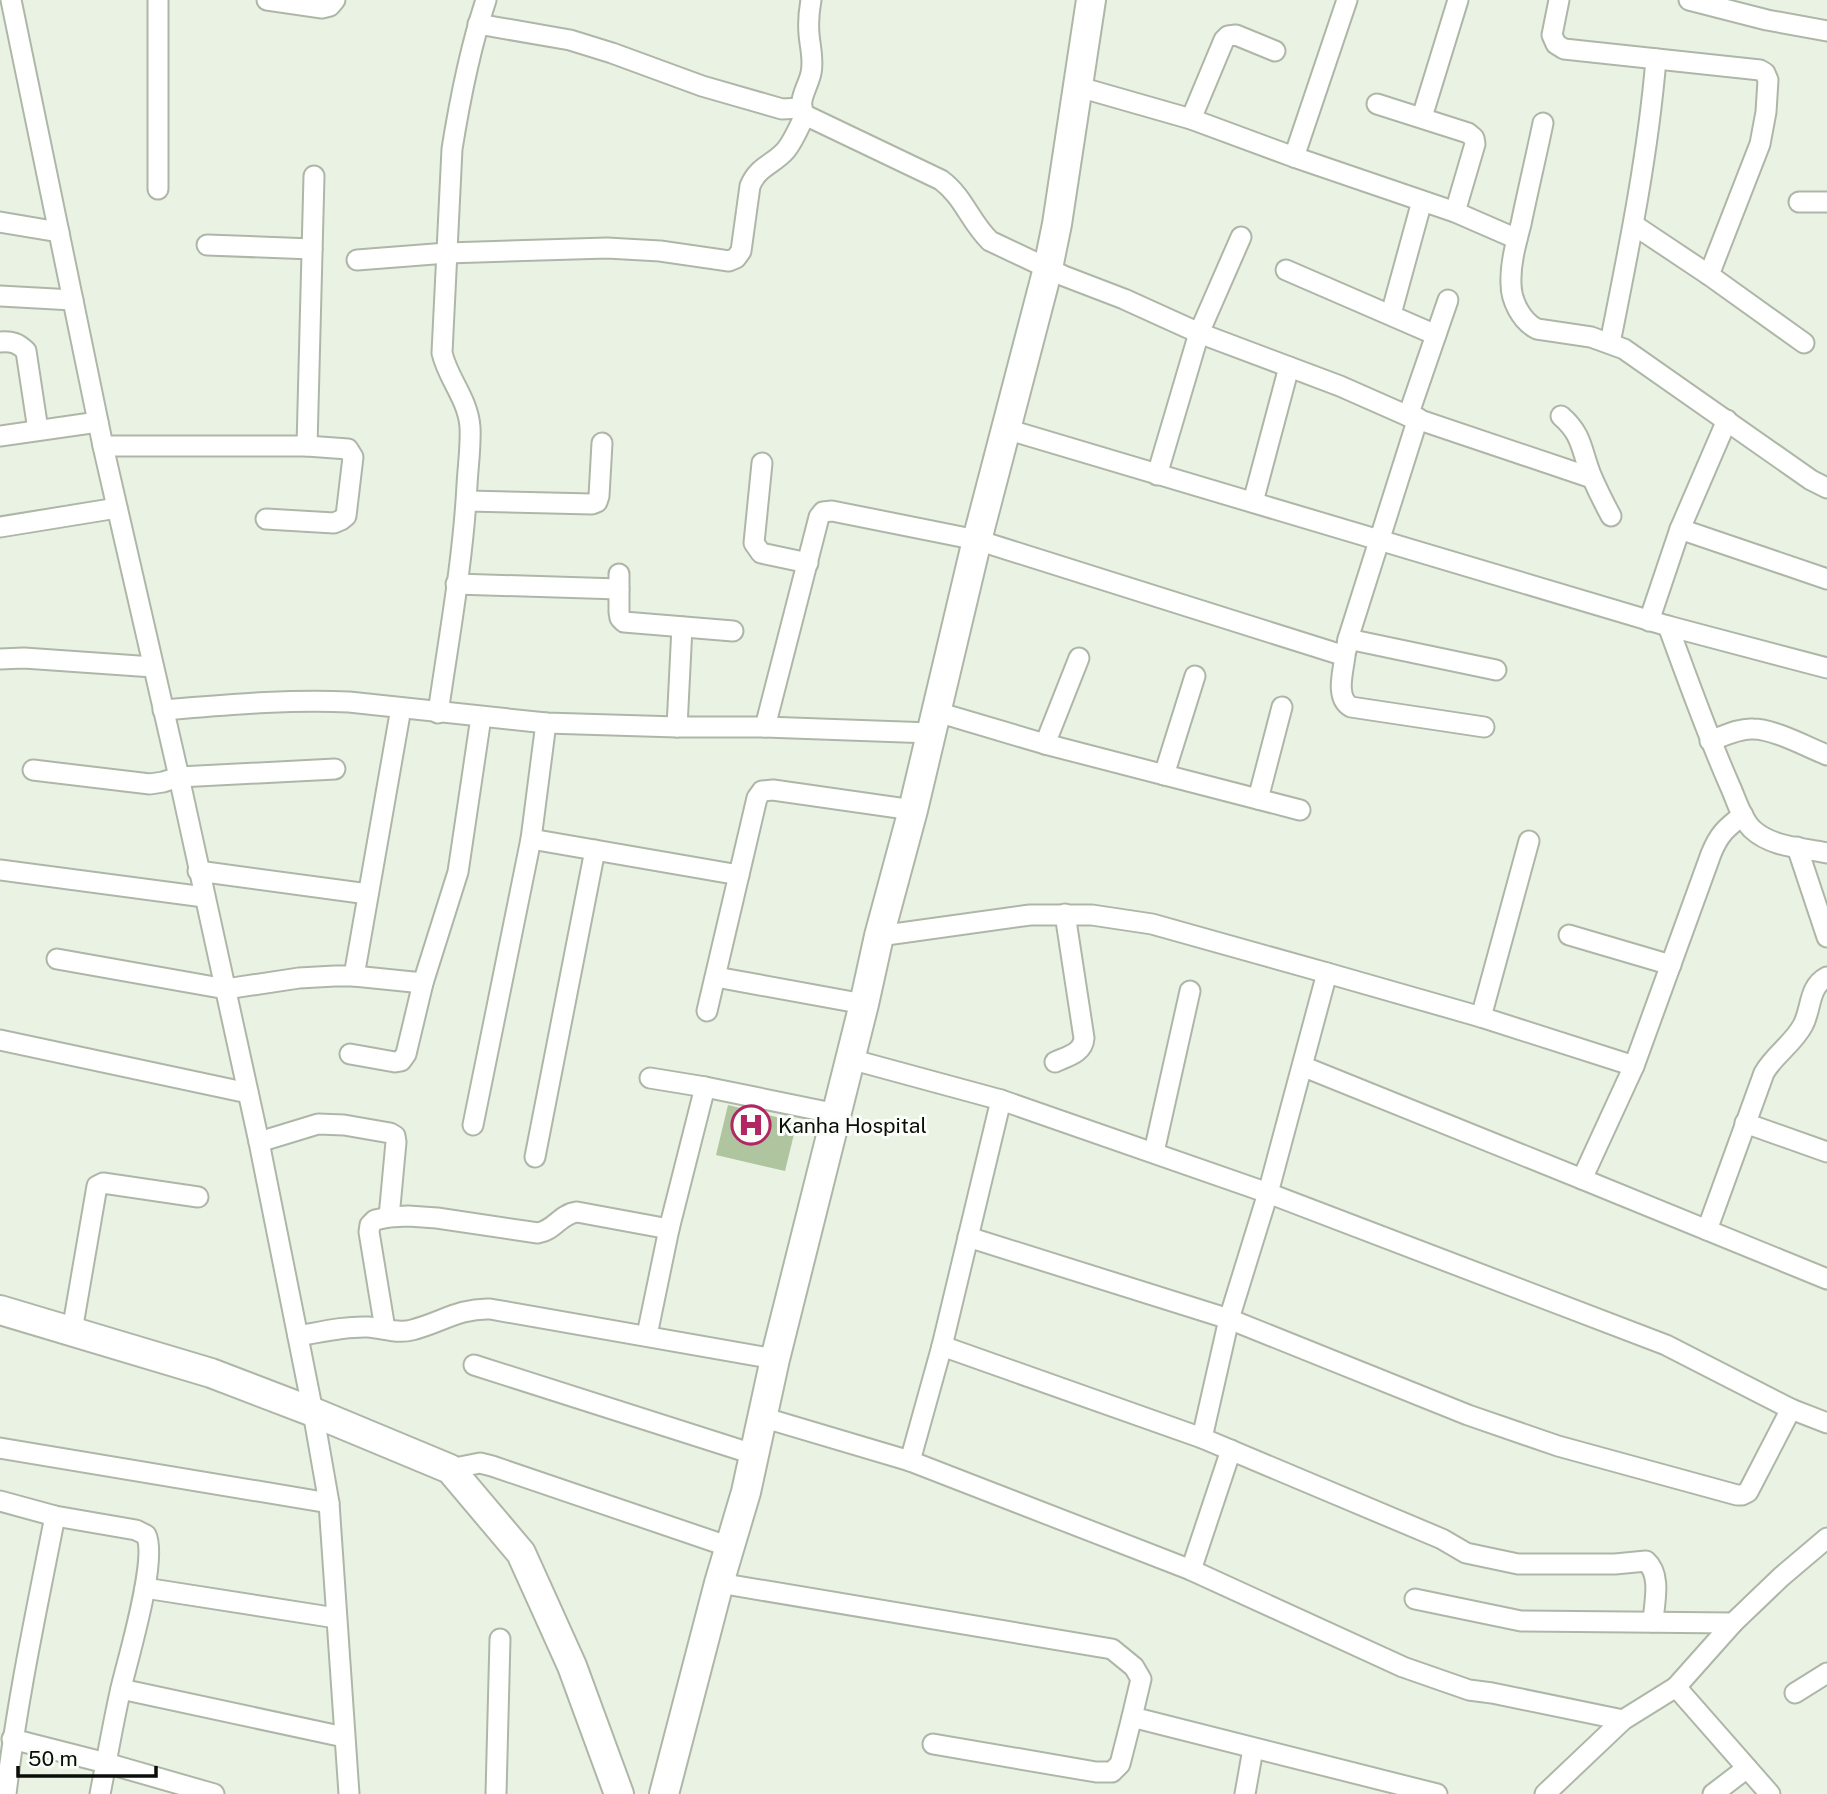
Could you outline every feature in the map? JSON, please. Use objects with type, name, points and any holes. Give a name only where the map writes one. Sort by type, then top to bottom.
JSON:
[{"type":"main road","points":[[664,1794],[719,1583],[746,1492],[775,1359],[879,936],[977,540],[1048,268],[1058,224],[1091,0]]},
{"type":"main road","points":[[0,1310],[211,1373],[450,1469],[521,1553],[572,1666],[619,1794]]},
{"type":"street","points":[[11,0],[8,30],[59,232],[103,446],[259,1142],[313,1412],[329,1503],[349,1794]]},
{"type":"street","points":[[158,0],[158,189]]},
{"type":"street","points":[[267,0],[322,8],[330,6],[335,0]]},
{"type":"street","points":[[438,713],[467,501],[470,441],[467,411],[462,395],[445,366],[442,353],[452,149],[478,24],[486,0]]},
{"type":"street","points":[[358,260],[447,253],[607,248],[647,250],[729,261],[736,258],[741,251],[750,186],[754,177],[760,169],[780,157],[787,149],[803,111],[802,99],[813,62],[808,24],[811,0]]},
{"type":"street","points":[[1294,156],[1347,0]]},
{"type":"street","points":[[1422,117],[1458,0]]},
{"type":"street","points":[[1559,0],[1552,35],[1556,44],[1564,49],[1760,70],[1765,73],[1768,80],[1766,112],[1760,145],[1709,275]]},
{"type":"street","points":[[1689,0],[1767,20],[1827,31]]},
{"type":"street","points":[[478,24],[570,40],[702,86],[782,108],[803,111],[941,180],[953,189],[981,232],[990,241],[1064,276],[1124,299],[1199,333],[1340,386],[1413,417],[1592,478]]},
{"type":"street","points":[[1191,119],[1228,36],[1236,35],[1275,51]]},
{"type":"street","points":[[1610,343],[1647,148],[1656,59]]},
{"type":"street","points":[[1079,87],[1191,119],[1455,212],[1517,239]]},
{"type":"street","points":[[1377,104],[1468,133],[1474,138],[1475,145],[1455,212]]},
{"type":"street","points":[[1543,123],[1517,239],[1511,286],[1523,318],[1537,329],[1591,337],[1624,349],[1811,480],[1827,488]]},
{"type":"street","points":[[307,446],[314,176]]},
{"type":"street","points":[[1391,314],[1422,201]]},
{"type":"street","points":[[1799,202],[1827,202]]},
{"type":"street","points":[[0,222],[59,232]]},
{"type":"street","points":[[1634,225],[1804,343]]},
{"type":"street","points":[[1157,475],[1199,333],[1241,237]]},
{"type":"street","points":[[207,245],[312,249]]},
{"type":"street","points":[[1286,270],[1436,335]]},
{"type":"street","points":[[0,296],[73,300]]},
{"type":"street","points":[[1448,300],[1380,541],[1346,648],[1341,696],[1351,707],[1484,727]]},
{"type":"street","points":[[0,342],[19,344],[26,351],[38,430]]},
{"type":"street","points":[[1252,502],[1289,367]]},
{"type":"street","points":[[1561,416],[1578,434],[1592,478],[1611,516]]},
{"type":"street","points":[[1727,420],[1679,529],[1659,624],[1750,827],[1764,838],[1827,853]]},
{"type":"street","points":[[0,436],[98,422]]},
{"type":"street","points":[[1006,429],[1659,624],[1827,668]]},
{"type":"street","points":[[467,501],[597,502],[602,443]]},
{"type":"street","points":[[103,446],[307,446],[348,449],[353,457],[345,516],[341,520],[334,523],[266,519]]},
{"type":"street","points":[[762,463],[754,543],[761,553],[807,563]]},
{"type":"street","points":[[0,527],[117,508]]},
{"type":"street","points":[[765,727],[820,517],[823,512],[832,511],[977,540],[1346,648],[1496,670]]},
{"type":"street","points":[[1679,529],[1827,579]]},
{"type":"street","points":[[457,584],[619,582],[619,612],[624,622],[733,631]]},
{"type":"street","points":[[677,727],[682,627]]},
{"type":"street","points":[[0,659],[24,658],[153,667]]},
{"type":"street","points":[[1045,744],[1079,658]]},
{"type":"street","points":[[1164,775],[1195,676]]},
{"type":"street","points":[[163,710],[294,701],[349,702],[546,723],[765,727],[934,722],[1045,744],[1300,810]]},
{"type":"street","points":[[354,976],[401,708]]},
{"type":"street","points":[[1258,800],[1282,708]]},
{"type":"street","points":[[350,1054],[395,1062],[404,1058],[423,983],[458,872],[481,717]]},
{"type":"street","points":[[473,1125],[531,839],[546,723]]},
{"type":"street","points":[[1710,741],[1751,728],[1775,734],[1827,755]]},
{"type":"street","points":[[33,770],[150,784],[178,777],[335,769]]},
{"type":"street","points":[[707,1011],[757,798],[762,791],[773,790],[912,810]]},
{"type":"street","points":[[1582,1179],[1634,1066],[1718,838],[1743,815]]},
{"type":"street","points":[[531,839],[739,875]]},
{"type":"street","points":[[1481,1017],[1529,841]]},
{"type":"street","points":[[1797,847],[1827,937]]},
{"type":"street","points":[[535,1157],[595,850]]},
{"type":"street","points":[[0,870],[204,897]]},
{"type":"street","points":[[198,871],[368,894]]},
{"type":"street","points":[[1055,1062],[1077,1052],[1083,1045],[1084,1038],[1065,914]]},
{"type":"street","points":[[879,936],[1030,915],[1092,915],[1152,924],[1481,1017],[1634,1066]]},
{"type":"street","points":[[1569,934],[1671,965]]},
{"type":"street","points":[[57,959],[226,989],[299,978],[354,976],[423,983]]},
{"type":"street","points":[[1202,1438],[1229,1319],[1268,1193],[1327,973]]},
{"type":"street","points":[[716,977],[864,1003]]},
{"type":"street","points":[[1707,1230],[1764,1073],[1801,1028],[1814,989],[1827,977]]},
{"type":"street","points":[[1154,1152],[1190,991]]},
{"type":"street","points":[[0,1040],[248,1093]]},
{"type":"street","points":[[850,1059],[1001,1100],[1268,1193],[1665,1345],[1791,1409],[1827,1423]]},
{"type":"street","points":[[1302,1066],[1827,1279]]},
{"type":"street","points":[[650,1078],[837,1114]]},
{"type":"street","points":[[647,1335],[668,1229],[705,1087]]},
{"type":"street","points":[[910,1461],[942,1346],[1001,1100]]},
{"type":"street","points":[[1745,1123],[1827,1152]]},
{"type":"street","points":[[259,1142],[318,1124],[344,1125],[390,1133],[395,1136],[396,1142],[389,1216]]},
{"type":"street","points":[[72,1331],[97,1186],[103,1183],[198,1197]]},
{"type":"street","points":[[385,1329],[369,1232],[370,1225],[376,1220],[389,1216],[437,1219],[538,1233],[546,1232],[562,1217],[577,1212],[668,1229]]},
{"type":"street","points":[[968,1237],[1229,1319],[1468,1415],[1558,1446],[1737,1495],[1742,1496],[1748,1492],[1791,1409]]},
{"type":"street","points":[[298,1336],[354,1327],[400,1332],[461,1312],[483,1309],[775,1359]]},
{"type":"street","points":[[942,1346],[1202,1438],[1442,1539],[1466,1553],[1518,1564],[1615,1564],[1646,1561],[1653,1566],[1656,1575],[1653,1622]]},
{"type":"street","points":[[474,1365],[753,1454]]},
{"type":"street","points":[[762,1417],[910,1461],[1191,1570],[1403,1667],[1469,1690],[1623,1720]]},
{"type":"street","points":[[0,1448],[329,1503]]},
{"type":"street","points":[[1191,1570],[1231,1450]]},
{"type":"street","points":[[450,1469],[480,1463],[492,1466],[730,1547]]},
{"type":"street","points":[[0,1501],[55,1516],[136,1530],[146,1535],[150,1542],[145,1588],[100,1794]]},
{"type":"street","points":[[6,1794],[12,1740],[55,1516]]},
{"type":"street","points":[[1555,1791],[1623,1720],[1676,1687],[1733,1623],[1827,1538]]},
{"type":"street","points":[[719,1583],[1112,1649],[1134,1667],[1141,1679],[1120,1764],[1112,1772],[1096,1772],[933,1744]]},
{"type":"street","points":[[145,1588],[336,1618]]},
{"type":"street","points":[[1415,1600],[1521,1620],[1733,1623]]},
{"type":"street","points":[[496,1794],[500,1639]]},
{"type":"street","points":[[1794,1693],[1827,1673]]},
{"type":"street","points":[[1676,1687],[1770,1794]]},
{"type":"street","points":[[121,1689],[344,1737]]},
{"type":"street","points":[[1132,1717],[1437,1794]]},
{"type":"street","points":[[12,1740],[214,1794]]},
{"type":"street","points":[[1245,1794],[1253,1749]]},
{"type":"street","points":[[1713,1794],[1747,1768]]},
{"type":"building","points":[[728,1105],[797,1122],[785,1171],[716,1155]]},
{"type":"place","name":"Kanha Hospital","points":[[751,1125]]}]
